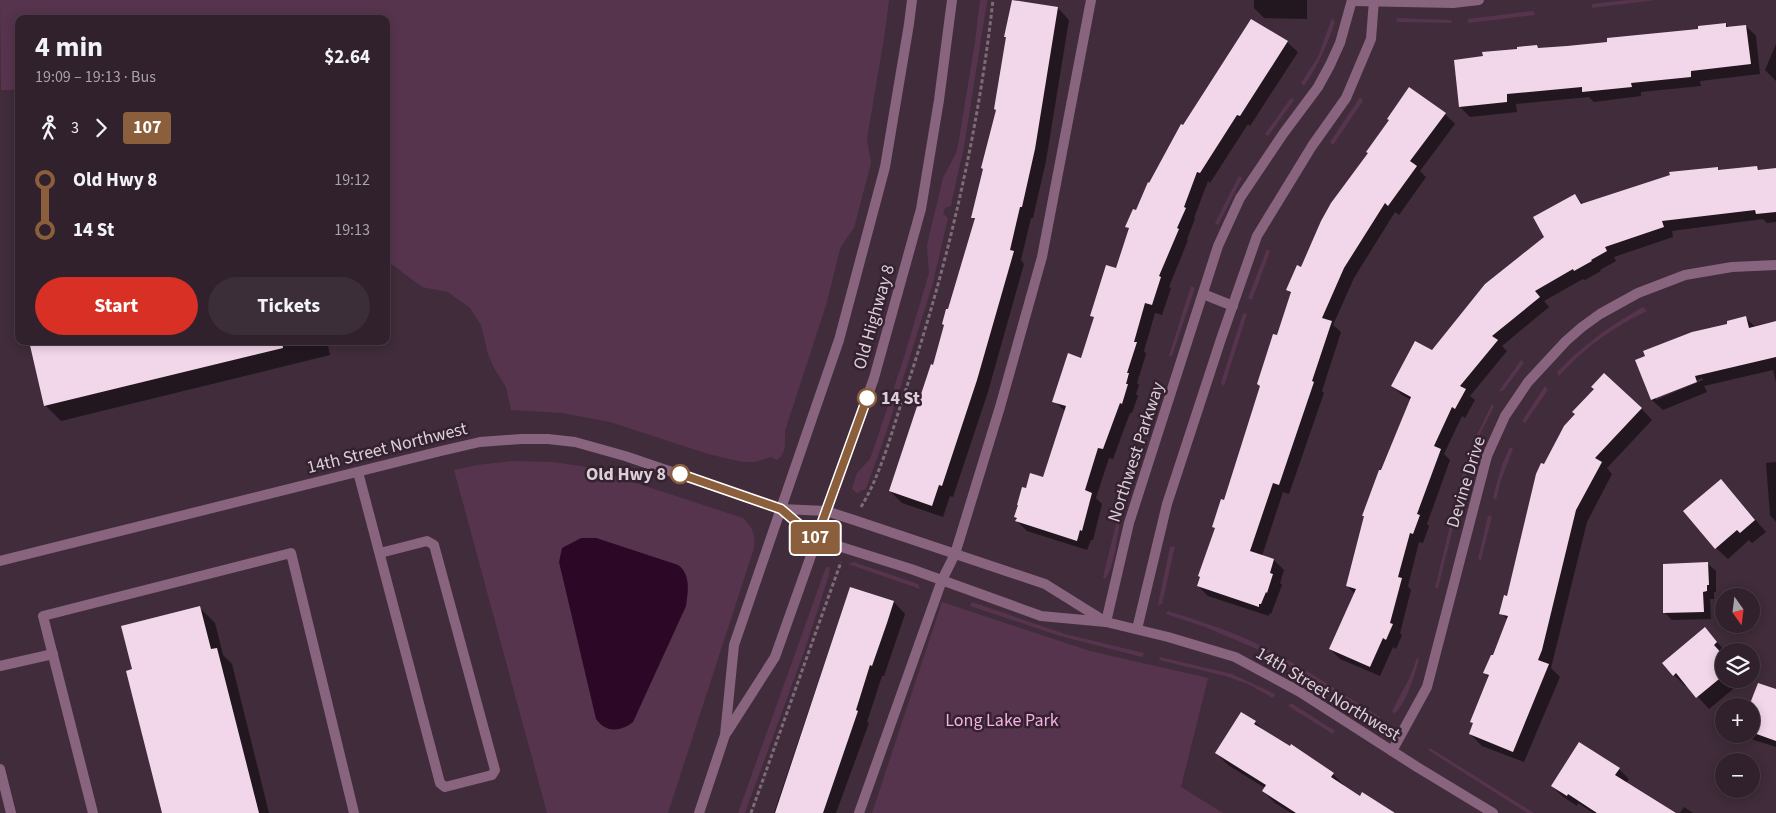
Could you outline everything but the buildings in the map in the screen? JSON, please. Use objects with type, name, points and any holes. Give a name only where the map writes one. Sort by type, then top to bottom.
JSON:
[{"type":"street","name":"Old Highway 8","points":[[699,813],[725,735],[734,645],[838,340],[886,166],[912,0]]},
{"type":"street","name":"Old Highway 8","points":[[725,735],[775,657],[874,378],[921,209],[939,100],[952,0]]},
{"type":"street","points":[[859,813],[942,580],[955,554],[1000,407],[1042,257],[1091,0]]},
{"type":"street","points":[[1352,1],[1454,3],[1480,0]]},
{"type":"street","name":"Northwest Parkway","points":[[1106,622],[1129,523],[1218,246],[1240,198],[1283,134],[1318,87],[1340,43],[1352,1]]},
{"type":"street","points":[[1137,629],[1167,504],[1257,236],[1312,146],[1346,98],[1371,39],[1374,1]]},
{"type":"street","name":"Devine Drive","points":[[1392,751],[1427,687],[1487,456],[1506,416],[1528,382],[1566,341],[1582,327],[1600,314],[1638,293],[1685,275],[1732,267],[1776,265]]},
{"type":"street","points":[[1203,294],[1233,306]]},
{"type":"street","name":"14th Street Northwest","points":[[0,561],[480,442],[548,439],[575,442],[625,456],[781,509],[826,511],[1045,584],[1106,622]]},
{"type":"street","points":[[358,472],[440,783],[445,787],[492,775],[495,770],[434,545],[427,541],[380,553]]},
{"type":"street","name":"14th Street Northwest","points":[[781,509],[816,539],[942,580],[1041,616],[1106,622],[1235,657],[1300,692],[1493,813]]},
{"type":"street","points":[[94,813],[43,616],[291,553],[354,813]]},
{"type":"street","points":[[0,666],[53,654]]},
{"type":"street","points":[[0,769],[11,813]]},
{"type":"path","points":[[861,506],[872,488],[914,366],[957,214],[986,59],[993,0]]},
{"type":"path","points":[[751,813],[842,560]]},
{"type":"green space","points":[[0,0],[889,0],[867,139],[871,163],[854,228],[840,249],[827,302],[785,431],[785,447],[777,460],[771,457],[755,462],[742,462],[708,454],[610,422],[562,413],[511,410],[506,387],[493,366],[481,325],[470,308],[448,292],[422,287],[390,263],[390,15],[15,15],[15,89],[1,90]]},
{"type":"green space","points":[[980,0],[987,0],[987,2],[964,147],[951,206],[945,208],[943,214],[948,218],[933,283],[886,433],[866,489],[858,494],[852,489],[857,473],[870,459],[905,354],[929,273],[927,245],[943,178],[957,151]]},
{"type":"green space","points":[[1627,0],[1656,0],[1592,8],[1592,4]]},
{"type":"green space","points":[[1533,11],[1535,15],[1468,23],[1468,19]]},
{"type":"green space","points":[[1332,18],[1335,22],[1329,39],[1318,63],[1304,86],[1301,83],[1318,57]]},
{"type":"green space","points":[[1396,18],[1451,20],[1452,23],[1397,22]]},
{"type":"green space","points":[[1360,97],[1363,101],[1333,145],[1330,142]]},
{"type":"green space","points":[[1291,98],[1294,100],[1268,136],[1265,134]]},
{"type":"green space","points":[[1239,176],[1242,178],[1218,225],[1215,223]]},
{"type":"green space","points":[[1267,249],[1270,251],[1252,300],[1248,298]]},
{"type":"green space","points":[[1191,286],[1195,288],[1172,356],[1169,356]]},
{"type":"green space","points":[[1643,307],[1647,311],[1622,324],[1600,339],[1559,376],[1557,372],[1587,344]]},
{"type":"green space","points":[[1243,313],[1247,314],[1224,386],[1221,383]]},
{"type":"green space","points":[[1521,360],[1524,363],[1503,391],[1499,391]]},
{"type":"green space","points":[[1545,386],[1548,390],[1525,423],[1522,421]]},
{"type":"green space","points":[[1492,404],[1494,406],[1475,444],[1473,443]]},
{"type":"green space","points":[[1510,447],[1513,449],[1501,480],[1496,500],[1493,497],[1502,465]]},
{"type":"green space","points":[[1467,458],[1470,460],[1459,500],[1456,499]]},
{"type":"green space","points":[[1136,460],[1140,462],[1125,504],[1122,504]]},
{"type":"green space","points":[[512,461],[553,462],[587,467],[743,518],[751,528],[754,535],[754,548],[668,813],[547,813],[454,470]],"holes":[[[581,538],[596,538],[678,565],[685,573],[688,584],[686,606],[633,722],[624,728],[618,729],[608,729]]]},
{"type":"green space","points":[[1488,516],[1492,516],[1481,560],[1478,559]]},
{"type":"green space","points":[[1117,520],[1120,522],[1115,552],[1111,568],[1105,579],[1103,577]]},
{"type":"green space","points":[[1450,526],[1453,528],[1438,588],[1435,588]]},
{"type":"green space","points":[[1175,546],[1162,604],[1158,605],[1170,547]]},
{"type":"green space","points":[[854,562],[918,584],[920,589],[848,564]]},
{"type":"green space","points":[[826,567],[830,567],[829,575],[804,652],[745,813],[738,813]]},
{"type":"green space","name":"Long Lake Park","points":[[942,602],[1090,651],[1208,678],[1181,787],[1223,813],[872,813]]},
{"type":"green space","points":[[972,602],[1065,634],[1144,653],[1142,657],[1060,636],[970,606]]},
{"type":"green space","points":[[1168,611],[1227,631],[1261,646],[1321,680],[1380,717],[1380,719],[1365,712],[1271,655],[1205,627],[1166,614]]},
{"type":"green space","points":[[1160,657],[1232,674],[1275,694],[1273,698],[1248,684],[1225,676],[1159,660]]},
{"type":"green space","points":[[1417,658],[1419,659],[1410,689],[1394,714],[1392,711],[1410,677]]},
{"type":"green space","points":[[1291,703],[1335,731],[1333,734],[1288,706]]},
{"type":"green space","points":[[1430,748],[1534,813],[1527,813],[1428,750]]},
{"type":"shaded area","points":[[581,538],[596,538],[678,565],[687,578],[686,606],[633,722],[623,728],[613,730],[604,727],[596,719],[559,562],[562,548]]},
{"type":"bus line","name":"107","points":[[680,474],[781,509],[816,539],[867,398]]},
{"type":"place","name":"14 St","points":[[867,398]]},
{"type":"place","name":"Old Hwy 8","points":[[680,474]]}]
